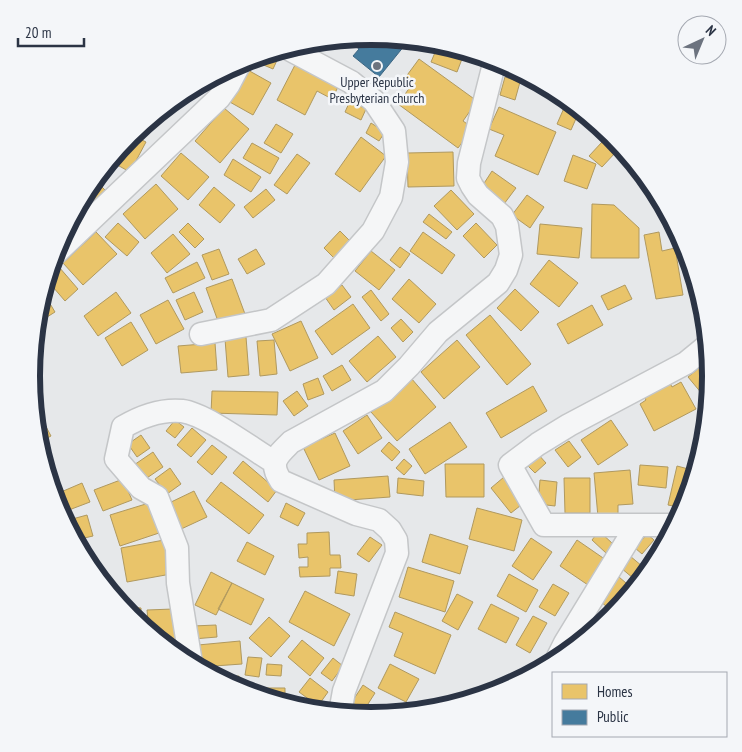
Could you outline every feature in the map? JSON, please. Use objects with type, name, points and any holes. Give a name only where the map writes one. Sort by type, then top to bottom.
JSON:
[{"type":"street","points":[[200,334],[271,320],[326,284],[373,231],[391,197],[397,162],[394,131],[374,102],[351,82],[297,53]]},
{"type":"street","points":[[341,705],[344,691],[397,553],[396,540],[390,530],[379,520],[356,514],[281,481],[274,472],[274,462],[291,442],[384,391],[409,366],[438,332],[498,283],[506,270],[511,255],[507,226],[502,216],[478,195],[468,178],[469,163],[493,68]]},
{"type":"street","points":[[69,241],[219,98],[235,74]]},
{"type":"street","points":[[666,525],[544,525],[510,465],[553,434],[686,363],[701,351]]},
{"type":"street","points":[[189,653],[178,583],[177,548],[157,497],[141,488],[116,459],[122,427],[141,416],[182,411],[200,416],[274,462]]},
{"type":"street","points":[[564,645],[638,525]]},
{"type":"building: Homes","points":[[436,51],[462,58],[457,72],[431,62]]},
{"type":"building: Homes","points":[[278,59],[273,69],[262,64]]},
{"type":"building: Homes","points":[[419,59],[477,101],[463,121],[473,128],[458,148],[398,104],[413,83],[405,78]]},
{"type":"building: Homes","points":[[295,65],[338,87],[332,99],[317,91],[305,115],[277,100]]},
{"type":"building: Homes","points":[[246,69],[271,83],[253,115],[228,101]]},
{"type":"building: Homes","points":[[505,77],[520,82],[515,100],[500,95]]},
{"type":"building: Homes","points":[[350,101],[366,109],[361,120],[345,112]]},
{"type":"building: Homes","points":[[499,107],[556,132],[538,175],[495,156],[504,135],[489,129]]},
{"type":"building: Homes","points":[[224,108],[249,129],[220,163],[195,141]]},
{"type":"building: Homes","points":[[564,108],[577,116],[571,130],[557,124]]},
{"type":"building: Homes","points":[[371,123],[385,132],[379,141],[366,133]]},
{"type":"building: Homes","points":[[276,124],[293,134],[281,153],[264,143]]},
{"type":"building: Homes","points":[[361,137],[386,156],[360,192],[335,174]]},
{"type":"building: Homes","points":[[140,139],[146,142],[130,172],[116,164]]},
{"type":"building: Homes","points":[[602,142],[615,153],[602,167],[589,156]]},
{"type":"building: Homes","points":[[252,143],[279,158],[270,174],[243,158]]},
{"type":"building: Homes","points":[[453,152],[454,186],[408,187],[407,153]]},
{"type":"building: Homes","points":[[181,153],[209,177],[188,200],[161,176]]},
{"type":"building: Homes","points":[[297,154],[310,163],[287,194],[274,185]]},
{"type":"building: Homes","points":[[573,155],[596,164],[587,189],[564,181]]},
{"type":"building: Homes","points":[[233,159],[261,177],[251,192],[224,175]]},
{"type":"building: Homes","points":[[492,171],[516,188],[504,204],[481,188]]},
{"type":"building: Homes","points":[[156,184],[178,209],[145,239],[123,214]]},
{"type":"building: Homes","points":[[100,185],[106,191],[94,203],[91,200]]},
{"type":"building: Homes","points":[[214,187],[235,205],[220,223],[199,205]]},
{"type":"building: Homes","points":[[266,189],[275,200],[253,218],[244,207]]},
{"type":"building: Homes","points":[[451,190],[474,214],[457,230],[434,206]]},
{"type":"building: Homes","points":[[527,195],[544,207],[530,228],[512,215]]},
{"type":"building: Homes","points":[[592,204],[614,205],[639,228],[639,258],[591,258]]},
{"type":"building: Homes","points":[[429,214],[452,232],[446,239],[423,222]]},
{"type":"building: Homes","points":[[118,223],[139,242],[127,256],[105,237]]},
{"type":"building: Homes","points":[[188,223],[204,239],[195,248],[179,232]]},
{"type":"building: Homes","points":[[476,223],[497,245],[484,258],[463,236]]},
{"type":"building: Homes","points":[[540,224],[582,228],[579,258],[537,254]]},
{"type":"building: Homes","points":[[340,231],[352,243],[336,260],[324,248]]},
{"type":"building: Homes","points":[[96,232],[117,254],[83,285],[63,263]]},
{"type":"building: Homes","points":[[423,232],[455,255],[442,274],[410,251]]},
{"type":"building: Homes","points":[[659,232],[662,251],[675,248],[683,295],[656,299],[644,235]]},
{"type":"building: Homes","points":[[173,234],[190,254],[167,273],[151,253]]},
{"type":"building: Homes","points":[[400,247],[410,254],[400,268],[390,260]]},
{"type":"building: Homes","points":[[219,249],[229,274],[212,280],[202,255]]},
{"type":"building: Homes","points":[[256,249],[265,264],[247,274],[238,259]]},
{"type":"building: Homes","points":[[371,251],[395,270],[379,290],[355,271]]},
{"type":"building: Homes","points":[[549,260],[578,283],[559,307],[530,284]]},
{"type":"building: Homes","points":[[197,262],[205,278],[173,293],[165,278]]},
{"type":"building: Homes","points":[[59,267],[78,289],[65,301],[52,286]]},
{"type":"building: Homes","points":[[232,279],[245,314],[219,324],[206,288]]},
{"type":"building: Homes","points":[[409,279],[436,304],[419,323],[392,299]]},
{"type":"building: Homes","points":[[342,285],[351,297],[334,310],[325,297]]},
{"type":"building: Homes","points":[[625,285],[632,299],[608,310],[601,296]]},
{"type":"building: Homes","points":[[515,289],[539,312],[521,331],[497,308]]},
{"type":"building: Homes","points":[[371,290],[389,314],[381,321],[362,297]]},
{"type":"building: Homes","points":[[116,292],[131,313],[98,336],[84,316]]},
{"type":"building: Homes","points":[[194,292],[203,312],[185,320],[176,300]]},
{"type":"building: Homes","points":[[168,300],[184,329],[156,344],[140,315]]},
{"type":"building: Homes","points":[[48,301],[55,312],[45,318]]},
{"type":"building: Homes","points":[[353,304],[370,328],[332,355],[315,331]]},
{"type":"building: Homes","points":[[592,305],[603,325],[568,344],[557,324]]},
{"type":"building: Homes","points":[[490,315],[531,364],[507,385],[466,335]]},
{"type":"building: Homes","points":[[401,319],[413,332],[403,342],[391,328]]},
{"type":"building: Homes","points":[[301,321],[318,358],[290,371],[272,334]]},
{"type":"building: Homes","points":[[131,322],[148,350],[122,366],[105,338]]},
{"type":"building: Homes","points":[[378,336],[396,357],[367,382],[349,361]]},
{"type":"building: Homes","points":[[246,337],[249,375],[228,377],[225,339]]},
{"type":"building: Homes","points":[[274,340],[277,374],[260,376],[257,341]]},
{"type":"building: Homes","points":[[457,340],[480,367],[444,399],[421,372]]},
{"type":"building: Homes","points":[[215,343],[217,370],[181,373],[178,346]]},
{"type":"building: Homes","points":[[342,365],[351,380],[332,391],[323,376]]},
{"type":"building: Homes","points":[[702,366],[701,393],[688,377]]},
{"type":"building: Homes","points":[[318,378],[324,394],[308,400],[303,384]]},
{"type":"building: Homes","points":[[411,378],[436,407],[397,441],[371,412]]},
{"type":"building: Homes","points":[[669,381],[672,387],[681,382],[696,409],[654,431],[640,404],[646,400],[643,395]]},
{"type":"building: Homes","points":[[533,386],[547,411],[501,438],[486,413]]},
{"type":"building: Homes","points":[[212,391],[278,392],[277,415],[211,413]]},
{"type":"building: Homes","points":[[297,391],[308,406],[294,416],[283,401]]},
{"type":"building: Homes","points":[[367,415],[382,438],[358,454],[343,431]]},
{"type":"building: Homes","points":[[175,420],[184,427],[175,438],[166,431]]},
{"type":"building: Homes","points":[[611,420],[628,445],[598,465],[581,440]]},
{"type":"building: Homes","points":[[43,422],[51,436],[46,439]]},
{"type":"building: Homes","points":[[450,422],[467,447],[425,474],[409,449]]},
{"type":"building: Homes","points":[[192,428],[206,440],[191,457],[177,445]]},
{"type":"building: Homes","points":[[335,433],[350,466],[319,480],[303,447]]},
{"type":"building: Homes","points":[[141,435],[150,448],[137,457],[128,444]]},
{"type":"building: Homes","points":[[569,441],[581,457],[568,467],[555,450]]},
{"type":"building: Homes","points":[[389,442],[400,452],[392,461],[381,451]]},
{"type":"building: Homes","points":[[212,445],[227,457],[212,475],[197,462]]},
{"type":"building: Homes","points":[[153,452],[163,467],[141,482],[131,467]]},
{"type":"building: Homes","points":[[537,453],[546,463],[535,473],[525,463]]},
{"type":"building: Homes","points":[[404,459],[412,466],[404,475],[396,468]]},
{"type":"building: Homes","points":[[243,461],[277,490],[268,502],[233,473]]},
{"type":"building: Homes","points":[[445,464],[484,464],[484,497],[446,497]]},
{"type":"building: Homes","points":[[640,465],[668,467],[666,488],[638,485]]},
{"type":"building: Homes","points":[[677,466],[689,469],[675,506],[668,505]]},
{"type":"building: Homes","points":[[170,468],[181,484],[167,494],[155,479]]},
{"type":"building: Homes","points":[[630,470],[633,504],[618,505],[618,516],[598,517],[594,473]]},
{"type":"building: Homes","points":[[388,476],[390,497],[335,501],[334,480]]},
{"type":"building: Homes","points":[[504,477],[525,502],[511,513],[491,488]]},
{"type":"building: Homes","points":[[398,478],[424,481],[423,496],[397,493]]},
{"type":"building: Homes","points":[[564,478],[590,478],[590,513],[565,513]]},
{"type":"building: Homes","points":[[123,479],[132,500],[103,511],[94,490]]},
{"type":"building: Homes","points":[[540,480],[557,482],[555,506],[538,504]]},
{"type":"building: Homes","points":[[221,482],[264,515],[249,534],[206,501]]},
{"type":"building: Homes","points":[[82,483],[90,502],[68,510],[61,492]]},
{"type":"building: Homes","points":[[194,491],[207,517],[179,530],[167,504]]},
{"type":"building: Homes","points":[[149,503],[159,533],[120,546],[110,515]]},
{"type":"building: Homes","points":[[286,503],[305,513],[298,526],[280,517]]},
{"type":"building: Homes","points":[[477,508],[522,520],[514,551],[469,539]]},
{"type":"building: Homes","points":[[87,515],[93,536],[83,538],[73,519]]},
{"type":"building: Homes","points":[[599,531],[613,544],[606,553],[592,540]]},
{"type":"building: Homes","points":[[329,532],[330,555],[340,555],[341,568],[330,568],[330,576],[300,577],[299,567],[308,567],[308,557],[299,558],[298,544],[307,544],[307,533]]},
{"type":"building: Homes","points":[[430,534],[468,546],[460,574],[422,562]]},
{"type":"building: Homes","points":[[647,534],[654,540],[642,554],[635,548]]},
{"type":"building: Homes","points":[[370,537],[382,545],[369,562],[357,554]]},
{"type":"building: Homes","points":[[531,538],[552,552],[533,580],[512,566]]},
{"type":"building: Homes","points":[[164,540],[171,574],[127,582],[121,548]]},
{"type":"building: Homes","points":[[577,540],[606,560],[588,585],[560,566]]},
{"type":"building: Homes","points":[[247,542],[274,556],[265,575],[237,561]]},
{"type":"building: Homes","points":[[630,556],[642,566],[634,578],[621,568]]},
{"type":"building: Homes","points":[[408,567],[454,581],[445,612],[399,597]]},
{"type":"building: Homes","points":[[338,571],[357,574],[354,596],[335,593]]},
{"type":"building: Homes","points":[[211,572],[232,583],[216,615],[195,605]]},
{"type":"building: Homes","points":[[509,574],[538,590],[526,612],[497,596]]},
{"type":"building: Homes","points":[[619,577],[628,585],[607,607],[600,601]]},
{"type":"building: Homes","points":[[232,583],[264,599],[251,625],[218,609]]},
{"type":"building: Homes","points":[[553,584],[569,593],[555,616],[539,607]]},
{"type":"building: Homes","points":[[305,591],[350,614],[334,646],[289,622]]},
{"type":"building: Homes","points":[[457,594],[473,602],[458,630],[442,621]]},
{"type":"building: Homes","points":[[491,604],[519,618],[506,643],[478,629]]},
{"type":"building: Homes","points":[[135,608],[141,608],[141,614]]},
{"type":"building: Homes","points":[[173,609],[176,644],[148,620],[147,610]]},
{"type":"building: Homes","points":[[395,612],[451,635],[435,674],[394,656],[403,633],[389,627]]},
{"type":"building: Homes","points":[[533,616],[547,623],[530,653],[516,645]]},
{"type":"building: Homes","points":[[269,617],[290,636],[271,657],[249,638]]},
{"type":"building: Homes","points":[[216,625],[217,637],[193,639],[193,626]]},
{"type":"building: Homes","points":[[302,640],[324,658],[310,676],[288,657]]},
{"type":"building: Homes","points":[[240,641],[242,664],[211,666],[199,659],[198,645]]},
{"type":"building: Homes","points":[[248,657],[262,658],[259,677],[245,675]]},
{"type":"building: Homes","points":[[333,658],[343,666],[332,681],[321,673]]},
{"type":"building: Homes","points":[[267,664],[282,665],[281,676],[266,675]]},
{"type":"building: Homes","points":[[390,664],[419,679],[406,702],[378,688]]},
{"type":"building: Homes","points":[[310,678],[328,692],[320,703],[312,702],[299,692]]},
{"type":"building: Homes","points":[[363,685],[375,693],[366,707],[349,706]]},
{"type":"building: Homes","points":[[262,688],[285,688],[285,696]]},
{"type":"building: Public","name":"Upper Republic Presbyterian church","points":[[355,46],[403,47],[379,77],[353,56],[359,49]]},
{"type":"place","name":"Upper Republic Presbyterian church","points":[[377,66]]}]
